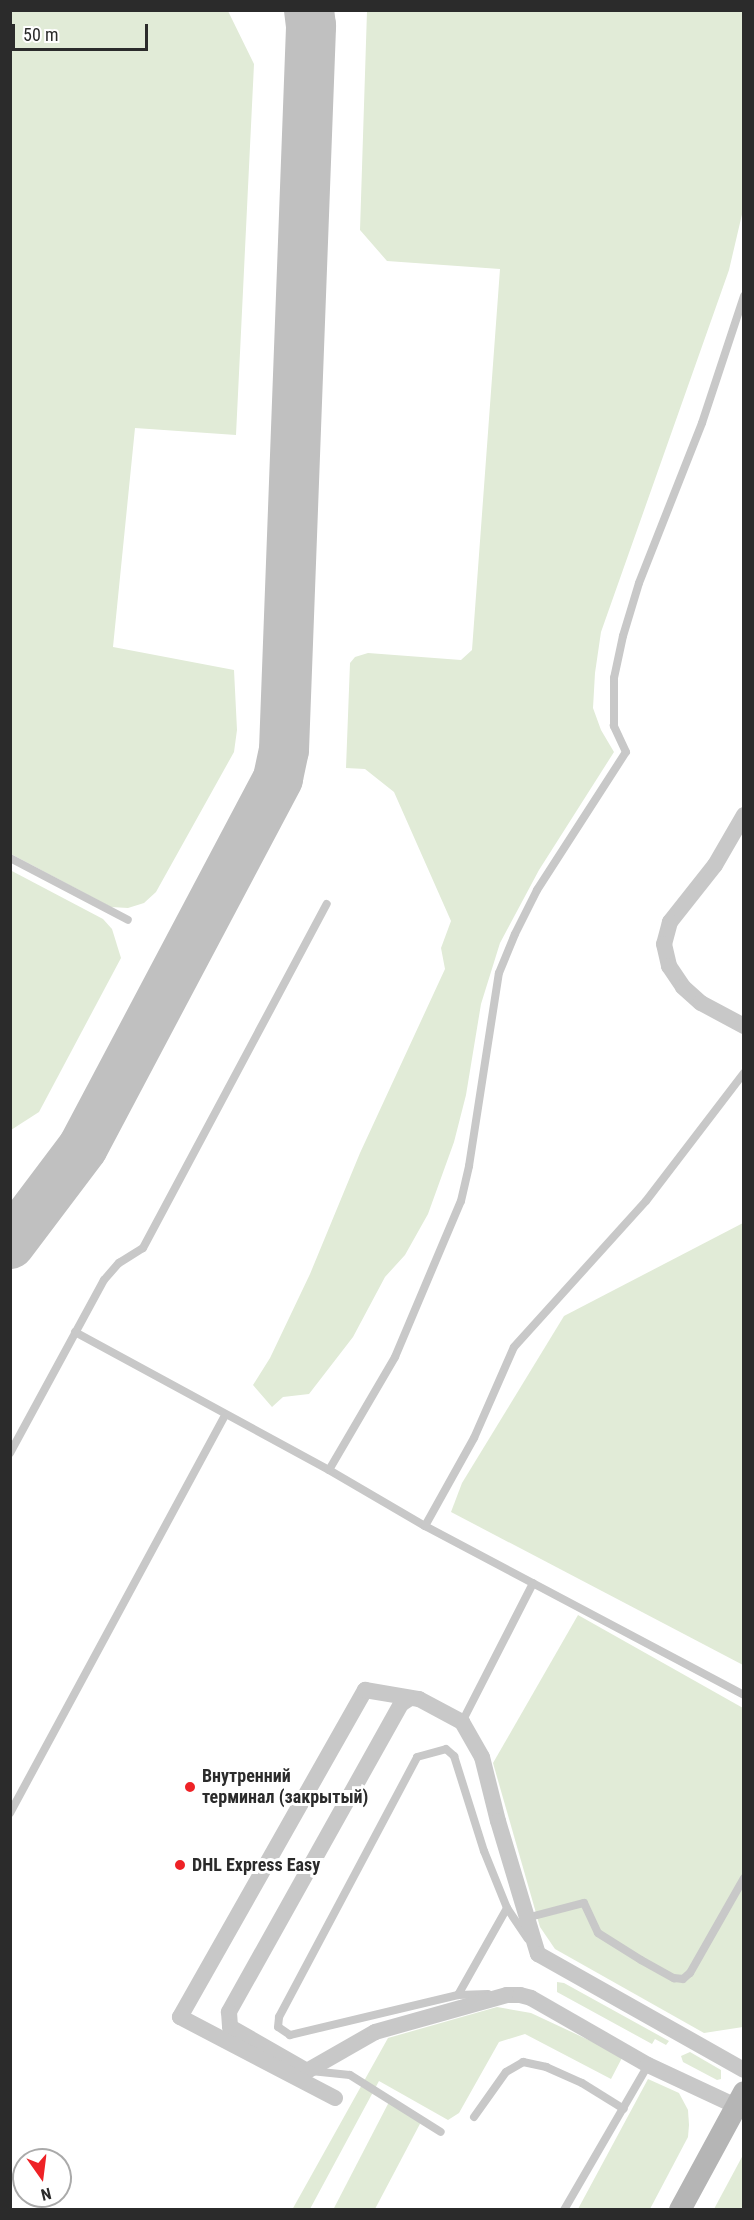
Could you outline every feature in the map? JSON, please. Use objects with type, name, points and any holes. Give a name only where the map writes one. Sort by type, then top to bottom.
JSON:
[{"type":"main road","points":[[680,2210],[740,2099]]},
{"type":"street","points":[[744,815],[715,865],[670,922],[664,944],[669,966],[683,987],[701,1003],[744,1026]]},
{"type":"street","points":[[335,2098],[180,2017],[365,1690],[419,1700],[462,1722],[482,1757],[525,1918],[535,1948],[541,1956],[744,2070]]},
{"type":"street","points":[[410,1698],[401,1704],[229,2012],[227,2020],[233,2030],[307,2071],[375,2032],[507,1995],[531,1998],[648,2065],[740,2099]]},
{"type":"lane","points":[[329,1470],[395,1357],[461,1201],[469,1166],[499,973],[515,934],[537,890],[626,752],[614,726],[614,678],[622,636],[639,582],[702,423],[744,296]]},
{"type":"lane","points":[[10,858],[128,920]]},
{"type":"lane","points":[[10,1453],[104,1280],[119,1263],[143,1248],[327,904]]},
{"type":"lane","points":[[425,1526],[474,1438],[514,1347],[646,1201],[744,1073]]},
{"type":"lane","points":[[75,1332],[329,1470],[425,1526],[744,1695]]},
{"type":"lane","points":[[10,1813],[225,1414]]},
{"type":"lane","points":[[462,1722],[533,1583]]},
{"type":"lane","points":[[507,1995],[458,1995],[290,2035],[278,2027],[279,2017],[417,1757],[446,1749],[454,1756],[484,1851],[507,1908],[535,1948]]},
{"type":"lane","points":[[525,1918],[584,1903],[598,1933],[674,1978],[683,1978],[690,1973],[744,1878]]},
{"type":"lane","points":[[458,1995],[507,1908]]},
{"type":"lane","points":[[474,2117],[506,2072],[523,2062],[546,2067],[582,2084],[624,2109]]},
{"type":"lane","points":[[564,2210],[648,2065]]},
{"type":"lane","points":[[307,2071],[350,2075],[441,2132]]},
{"type":"green space","points":[[10,11],[228,11],[254,64],[236,435],[135,428],[113,647],[234,670],[237,730],[234,752],[156,892],[144,903],[128,908],[111,907],[11,854]]},
{"type":"green space","points":[[367,11],[743,11],[743,210],[729,270],[601,632],[593,708],[601,730],[614,752],[539,870],[500,943],[481,1004],[466,1095],[454,1142],[428,1214],[405,1255],[385,1277],[353,1337],[309,1394],[283,1397],[272,1407],[253,1385],[270,1358],[310,1274],[360,1153],[445,969],[441,948],[451,921],[394,792],[365,769],[346,768],[350,663],[355,657],[368,653],[461,660],[472,650],[500,269],[387,261],[360,230]]},
{"type":"green space","points":[[10,870],[103,919],[112,929],[121,958],[39,1112],[11,1130]]},
{"type":"green space","points":[[743,1223],[743,1665],[451,1512],[462,1483],[564,1316]]},
{"type":"green space","points":[[578,1615],[743,1708],[743,2027],[704,2033],[555,1949],[540,1927],[493,1763]]},
{"type":"green space","points":[[557,1982],[564,1983],[669,2041],[666,2045],[655,2039],[652,2044],[557,1992]]},
{"type":"green space","points":[[497,2007],[531,2013],[623,2056],[611,2079],[525,2034],[499,2042],[459,2113],[448,2120],[379,2081],[310,2209],[292,2210],[388,2038]]},
{"type":"green space","points":[[690,2052],[721,2070],[721,2079],[717,2080],[683,2062],[681,2056]]},
{"type":"green space","points":[[648,2079],[679,2093],[688,2110],[689,2125],[688,2137],[650,2209],[578,2209]]},
{"type":"green space","points":[[390,2100],[422,2120],[375,2209],[333,2210]]},
{"type":"green space","points":[[743,2155],[743,2209],[714,2209]]},
{"type":"taxiway","points":[[10,1244],[83,1147],[278,778],[284,750],[311,26],[309,10]]},
{"type":"place","name":"Внутренний терминал (закрытый)","points":[[190,1787]]},
{"type":"place","name":"DHL Express Easy","points":[[180,1865]]}]
